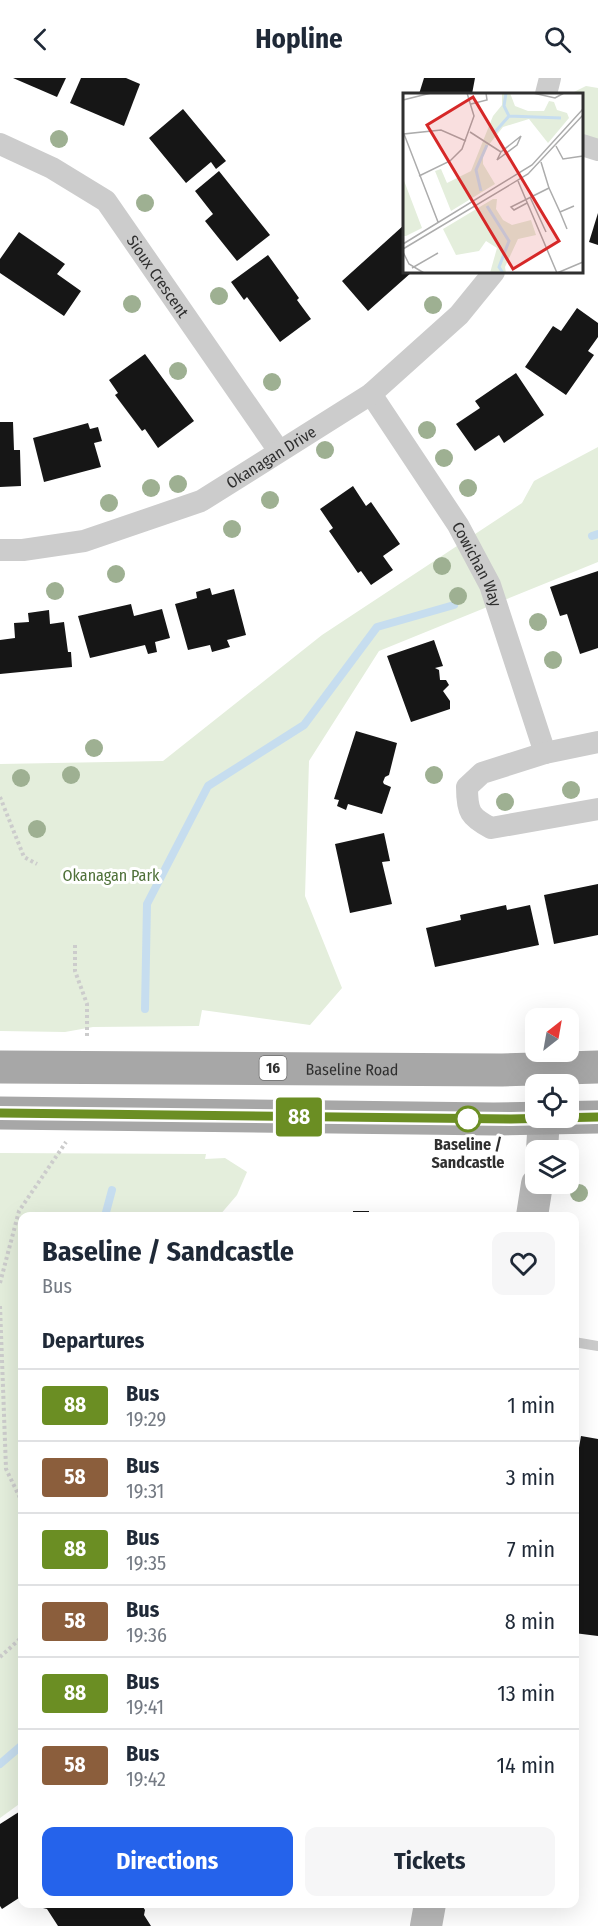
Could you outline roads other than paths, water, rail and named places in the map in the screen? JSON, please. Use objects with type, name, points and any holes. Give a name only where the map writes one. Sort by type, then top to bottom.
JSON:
[{"type":"main road","name":"Baseline Road","points":[[0,1067],[525,1077]]},
{"type":"main road","name":"Baseline Road","points":[[562,1074],[598,1067]]},
{"type":"main road","points":[[0,1113],[543,1129],[598,1118]]},
{"type":"street","points":[[546,93],[550,78]]},
{"type":"street","name":"Sioux Crescent","points":[[0,144],[52,168],[106,201],[279,451]]},
{"type":"street","points":[[583,145],[598,150]]},
{"type":"street","name":"Okanagan Drive","points":[[0,550],[23,550],[84,541],[201,501],[371,394],[459,315],[493,273]]},
{"type":"street","name":"Cowichan Way","points":[[371,394],[458,525],[490,585],[545,753]]},
{"type":"street","points":[[598,742],[545,753],[483,773],[467,787],[467,807],[476,820],[491,828],[598,809]]},
{"type":"street","points":[[533,1212],[535,1194]]},
{"type":"street","points":[[426,1926],[429,1908]]},
{"type":"lane","points":[[579,1345],[598,1346]]},
{"type":"waterway","points":[[592,536],[598,534]]},
{"type":"waterway","points":[[145,1009],[147,904],[208,786],[304,725],[377,627],[454,605]]},
{"type":"waterway","points":[[106,1212],[112,1190]]},
{"type":"waterway","points":[[0,1764],[18,1748]]},
{"type":"place","name":"Baseline / Sandcastle","points":[[468,1119]]},
{"type":"park label","name":"Okanagan Park","points":[[111,875]]}]
